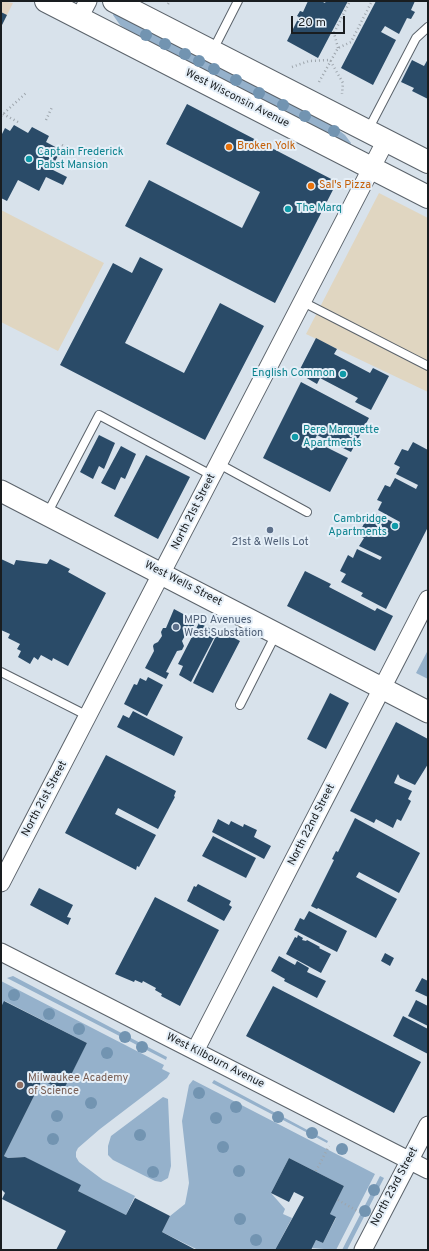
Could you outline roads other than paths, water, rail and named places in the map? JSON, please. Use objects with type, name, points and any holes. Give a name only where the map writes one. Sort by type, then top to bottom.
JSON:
[{"type":"main road","name":"West Wisconsin Avenue","points":[[46,1],[84,10],[428,198]]},
{"type":"main road","points":[[114,1],[213,50],[428,162]]},
{"type":"street","name":"North 21st Street","points":[[1,883],[372,168],[377,135]]},
{"type":"street","name":"West Wells Street","points":[[1,491],[428,712]]},
{"type":"street","name":"North 22nd Street","points":[[195,1051],[428,599]]},
{"type":"street","name":"West Kilbourn Avenue","points":[[1,952],[428,1170]]},
{"type":"street","name":"North 23rd Street","points":[[363,1250],[428,1125]]},
{"type":"lane","points":[[213,50],[238,1]]},
{"type":"lane","points":[[377,135],[416,38],[428,27]]},
{"type":"lane","points":[[303,302],[428,366]]},
{"type":"lane","points":[[47,514],[99,415],[307,512]]},
{"type":"lane","points":[[240,705],[276,633]]},
{"type":"lane","points":[[1,672],[88,716]]},
{"type":"place","name":"Broken Yolk","points":[[229,147]]},
{"type":"place","name":"Captain Frederick Pabst Mansion","points":[[29,159]]},
{"type":"place","name":"Sal's Pizza","points":[[311,186]]},
{"type":"place","name":"The Marq","points":[[288,209]]},
{"type":"place","name":"English Common","points":[[343,374]]},
{"type":"place","name":"Pere Marquette Apartments","points":[[295,437]]},
{"type":"place","name":"Cambridge Apartments","points":[[395,526]]},
{"type":"place","name":"21st & Wells Lot","points":[[270,530]]},
{"type":"place","name":"MPD Avenues West Substation","points":[[176,627]]},
{"type":"place","name":"Milwaukee Academy of Science","points":[[20,1085]]}]
